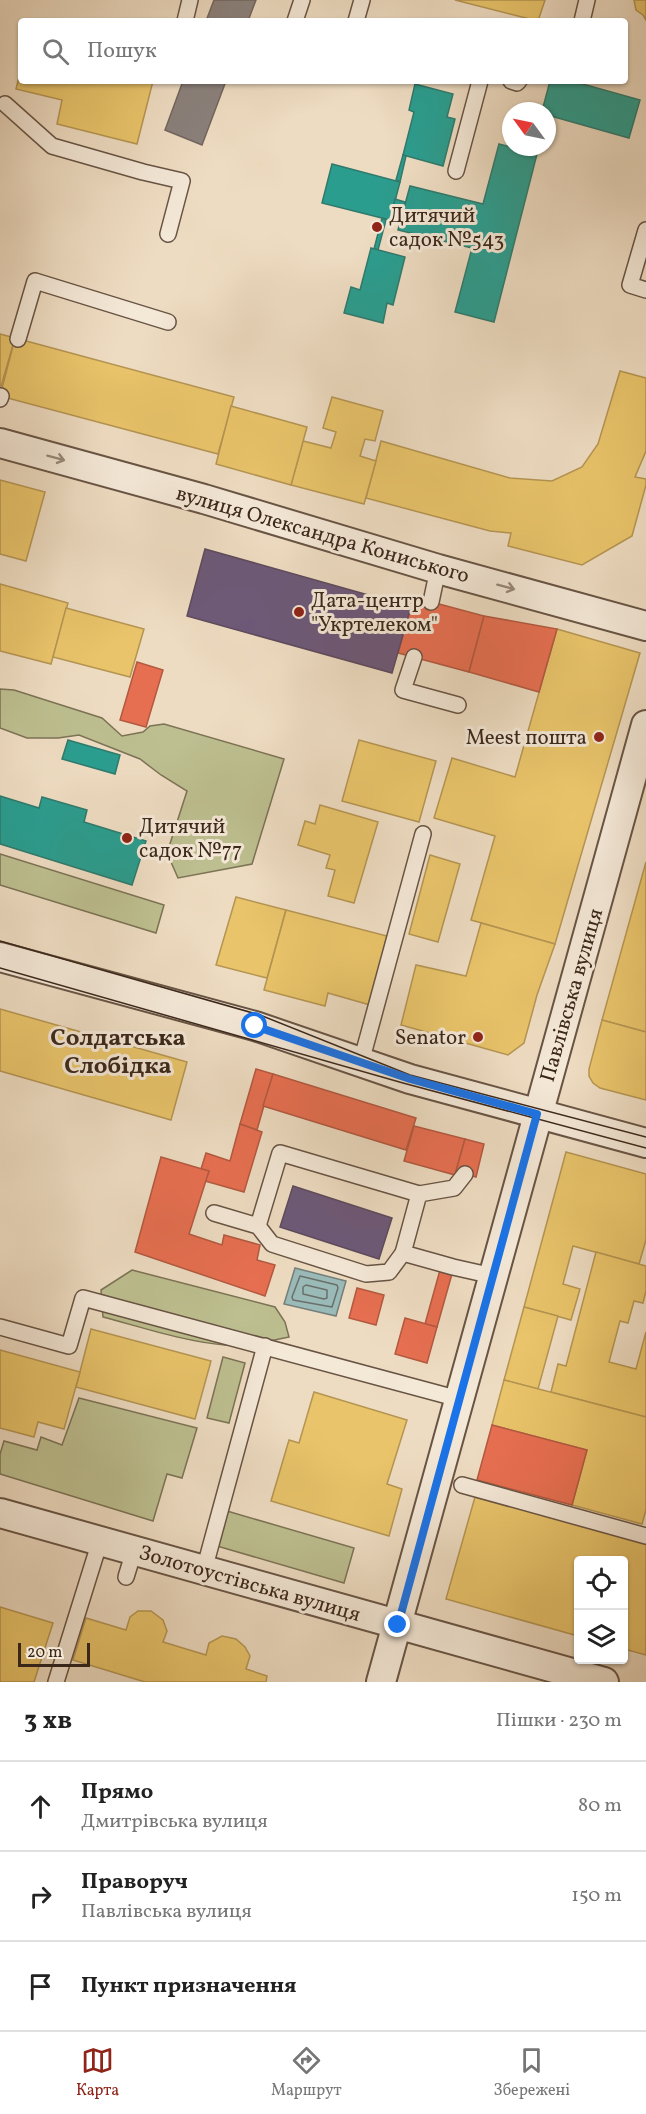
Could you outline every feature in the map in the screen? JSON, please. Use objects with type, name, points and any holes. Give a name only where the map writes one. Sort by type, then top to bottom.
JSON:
[{"type":"street","name":"вулиця Олександра Кониського","points":[[0,443],[646,626]]},
{"type":"street","name":"Павлівська вулиця","points":[[381,1682],[646,725]]},
{"type":"street","points":[[0,957],[255,1026],[410,1079],[646,1143]]},
{"type":"street","name":"Золотоустівська вулиця","points":[[0,1513],[100,1541],[130,1564],[204,1570],[604,1682]]},
{"type":"lane","points":[[185,18],[190,0]]},
{"type":"lane","points":[[296,18],[302,0]]},
{"type":"lane","points":[[357,18],[362,0]]},
{"type":"lane","points":[[583,18],[587,0]]},
{"type":"lane","points":[[456,171],[479,84]]},
{"type":"lane","points":[[5,104],[52,146],[182,181],[168,234]]},
{"type":"lane","points":[[646,230],[630,285],[646,290]]},
{"type":"lane","points":[[18,339],[35,281],[168,322]]},
{"type":"lane","points":[[431,602],[438,568]]},
{"type":"lane","points":[[414,657],[403,690],[458,705]]},
{"type":"lane","points":[[361,1062],[423,834]]},
{"type":"lane","points":[[258,1226],[280,1153],[420,1194],[454,1188],[465,1174]]},
{"type":"lane","points":[[214,1213],[258,1226],[272,1244],[366,1274],[389,1272],[403,1253],[420,1194]]},
{"type":"lane","points":[[403,1253],[453,1268],[493,1276]]},
{"type":"lane","points":[[0,1327],[69,1346],[83,1298],[459,1399]]},
{"type":"lane","points":[[204,1570],[265,1346]]},
{"type":"lane","points":[[462,1485],[646,1536]]},
{"type":"lane","points":[[56,1682],[100,1541]]},
{"type":"green space","points":[[0,689],[14,690],[102,718],[122,736],[143,732],[150,726],[164,724],[284,759],[252,864],[178,878],[167,853],[187,791],[140,759],[79,735],[27,738],[0,728]]},
{"type":"green space","points":[[0,854],[164,905],[156,933],[0,885]]},
{"type":"green space","points":[[132,1270],[275,1307],[285,1322],[289,1337],[249,1344],[225,1345],[179,1337],[103,1317],[101,1290]]},
{"type":"green space","points":[[223,1357],[245,1363],[229,1423],[207,1418]]},
{"type":"green space","points":[[79,1398],[197,1428],[182,1478],[167,1474],[153,1521],[0,1474],[0,1454],[4,1441],[37,1450],[41,1437],[62,1445]]},
{"type":"green space","points":[[227,1511],[354,1548],[344,1583],[217,1546]]},
{"type":"water","points":[[295,1268],[346,1281],[336,1316],[284,1304]]},
{"type":"building: Житло","points":[[455,0],[545,0],[539,18],[526,18]]},
{"type":"building: Житло","points":[[634,0],[646,0],[646,20],[636,10]]},
{"type":"building: Житло","points":[[18,81],[18,84],[152,84],[137,144],[57,124],[62,100],[16,89]]},
{"type":"building: Житло","points":[[0,334],[15,338],[0,390]]},
{"type":"building: Житло","points":[[15,338],[234,397],[218,454],[0,396]]},
{"type":"building: Житло","points":[[620,371],[646,378],[646,451],[635,477],[646,479],[646,485],[632,536],[582,565],[508,546],[511,533],[490,531],[366,498],[381,441],[510,478],[552,481],[582,467],[598,444]]},
{"type":"building: Житло","points":[[332,397],[383,411],[375,441],[365,439],[360,456],[376,461],[364,504],[291,485],[303,441],[331,448],[336,432],[323,428]]},
{"type":"building: Житло","points":[[231,406],[307,427],[291,485],[216,464]]},
{"type":"building: Житло","points":[[0,480],[45,492],[26,561],[0,554]]},
{"type":"building: Житло","points":[[0,584],[68,603],[51,664],[0,651]]},
{"type":"building: Житло","points":[[66,608],[144,629],[130,677],[53,657]]},
{"type":"building: Житло","points":[[557,629],[640,653],[555,944],[471,920],[495,836],[434,818],[452,758],[515,777]]},
{"type":"building: Житло","points":[[359,740],[436,761],[419,822],[342,801]]},
{"type":"building: Житло","points":[[320,805],[378,822],[354,903],[328,896],[335,870],[326,868],[330,855],[298,845],[305,821],[315,824]]},
{"type":"building: Житло","points":[[430,855],[460,864],[438,942],[409,934]]},
{"type":"building: Житло","points":[[646,862],[646,1032],[602,1020]]},
{"type":"building: Житло","points":[[236,897],[286,910],[267,978],[216,965]]},
{"type":"building: Житло","points":[[286,910],[387,936],[370,1005],[328,993],[325,1006],[264,990]]},
{"type":"building: Житло","points":[[481,923],[555,944],[537,995],[524,1043],[508,1055],[401,1025],[416,965],[466,976]]},
{"type":"building: Житло","points":[[0,1009],[187,1062],[171,1120],[0,1071]]},
{"type":"building: Житло","points":[[602,1020],[646,1032],[646,1100],[600,1088],[589,1076]]},
{"type":"building: Житло","points":[[566,1152],[646,1174],[646,1240],[639,1264],[573,1246],[563,1284],[580,1289],[571,1320],[524,1307]]},
{"type":"building: Житло","points":[[596,1252],[646,1266],[646,1291],[643,1303],[634,1301],[628,1323],[620,1321],[609,1362],[636,1369],[646,1332],[646,1417],[551,1392],[558,1364],[566,1366]]},
{"type":"building: Житло","points":[[524,1307],[558,1316],[538,1389],[504,1380]]},
{"type":"building: Житло","points":[[91,1329],[211,1361],[195,1419],[76,1387]]},
{"type":"building: Житло","points":[[0,1350],[80,1372],[64,1429],[38,1422],[34,1437],[0,1428]]},
{"type":"building: Житло","points":[[504,1380],[646,1417],[646,1510],[642,1524],[572,1505],[587,1450],[492,1425]]},
{"type":"building: Житло","points":[[314,1392],[407,1420],[387,1484],[402,1489],[389,1536],[271,1501],[289,1440],[299,1443]]},
{"type":"building: Житло","points":[[475,1497],[646,1542],[646,1655],[628,1650],[628,1556],[574,1556],[574,1635],[446,1599]]},
{"type":"building: Житло","points":[[0,1607],[53,1623],[34,1682],[0,1682]]},
{"type":"building: Житло","points":[[138,1611],[151,1611],[163,1620],[167,1631],[163,1642],[206,1655],[209,1643],[222,1636],[236,1639],[245,1647],[250,1656],[246,1669],[267,1676],[266,1682],[145,1682],[73,1660],[86,1618],[126,1630],[130,1617]]},
{"type":"building: Торгівля","points":[[413,597],[484,616],[469,672],[398,653]]},
{"type":"building: Торгівля","points":[[484,616],[557,629],[539,692],[469,672]]},
{"type":"building: Торгівля","points":[[137,662],[163,670],[146,727],[120,720]]},
{"type":"building: Торгівля","points":[[256,1069],[273,1074],[257,1130],[240,1124]]},
{"type":"building: Торгівля","points":[[273,1074],[416,1118],[406,1150],[263,1106]]},
{"type":"building: Торгівля","points":[[240,1124],[262,1132],[244,1192],[205,1181],[209,1171],[201,1169],[206,1153],[230,1161]]},
{"type":"building: Торгівля","points":[[414,1126],[465,1139],[455,1175],[404,1161]]},
{"type":"building: Торгівля","points":[[465,1139],[484,1144],[476,1177],[456,1171]]},
{"type":"building: Торгівля","points":[[161,1157],[209,1171],[189,1234],[222,1245],[224,1235],[260,1245],[257,1260],[275,1265],[265,1296],[135,1252]]},
{"type":"building: Торгівля","points":[[440,1270],[452,1274],[437,1327],[425,1324]]},
{"type":"building: Торгівля","points":[[357,1288],[384,1295],[376,1325],[349,1318]]},
{"type":"building: Торгівля","points":[[405,1318],[437,1327],[427,1363],[395,1354]]},
{"type":"building: Торгівля","points":[[492,1425],[587,1450],[572,1505],[477,1480]]},
{"type":"building: Офіси","name":"Дата-центр \"Укртелеком\"","points":[[205,549],[411,607],[392,673],[187,616]]},
{"type":"building: Офіси","points":[[293,1186],[392,1218],[379,1259],[280,1227]]},
{"type":"building: Школи","points":[[415,84],[453,94],[447,117],[455,119],[443,166],[403,155],[414,112],[409,110]]},
{"type":"building: Школи","points":[[549,84],[583,84],[640,100],[629,138],[556,118],[556,102],[544,102]]},
{"type":"building: Школи","points":[[499,144],[502,145],[502,156],[536,156],[494,322],[455,312],[472,248],[398,230],[410,186],[483,204]]},
{"type":"building: Школи","points":[[403,155],[406,156],[400,182],[396,180]]},
{"type":"building: Школи","points":[[332,164],[400,182],[390,220],[322,203]]},
{"type":"building: Школи","points":[[395,199],[405,202],[403,211],[393,208]]},
{"type":"building: Школи","points":[[382,218],[386,220],[378,250],[374,249]]},
{"type":"building: Школи","points":[[371,248],[405,257],[393,305],[387,303],[383,323],[344,313],[351,287],[360,290]]},
{"type":"building: Школи","points":[[68,740],[120,755],[115,774],[62,759]]},
{"type":"building: Школи","points":[[0,796],[39,808],[42,797],[87,810],[84,822],[146,841],[132,885],[0,844]]},
{"type":"building: Промзона","points":[[214,0],[256,0],[249,18],[207,18]]},
{"type":"building: Промзона","points":[[182,84],[225,84],[202,145],[165,130]]},
{"type":"tram line","points":[[0,941],[260,1015],[410,1075],[646,1137]]},
{"type":"tram line","points":[[0,968],[403,1083],[646,1148]]},
{"type":"place","name":"Дитячий садок №543","points":[[377,227]]},
{"type":"place","name":"Дата-центр \"Укртелеком\"","points":[[299,612]]},
{"type":"place","name":"Meest пошта","points":[[599,737]]},
{"type":"place","name":"Дитячий садок №77","points":[[127,838]]},
{"type":"place","name":"Senator","points":[[478,1037]]},
{"type":"district","name":"Солдатська Слобідка","points":[[118,1051]]},
{"type":"route","points":[[255,1026],[410,1079],[537,1114],[398,1625]]}]
